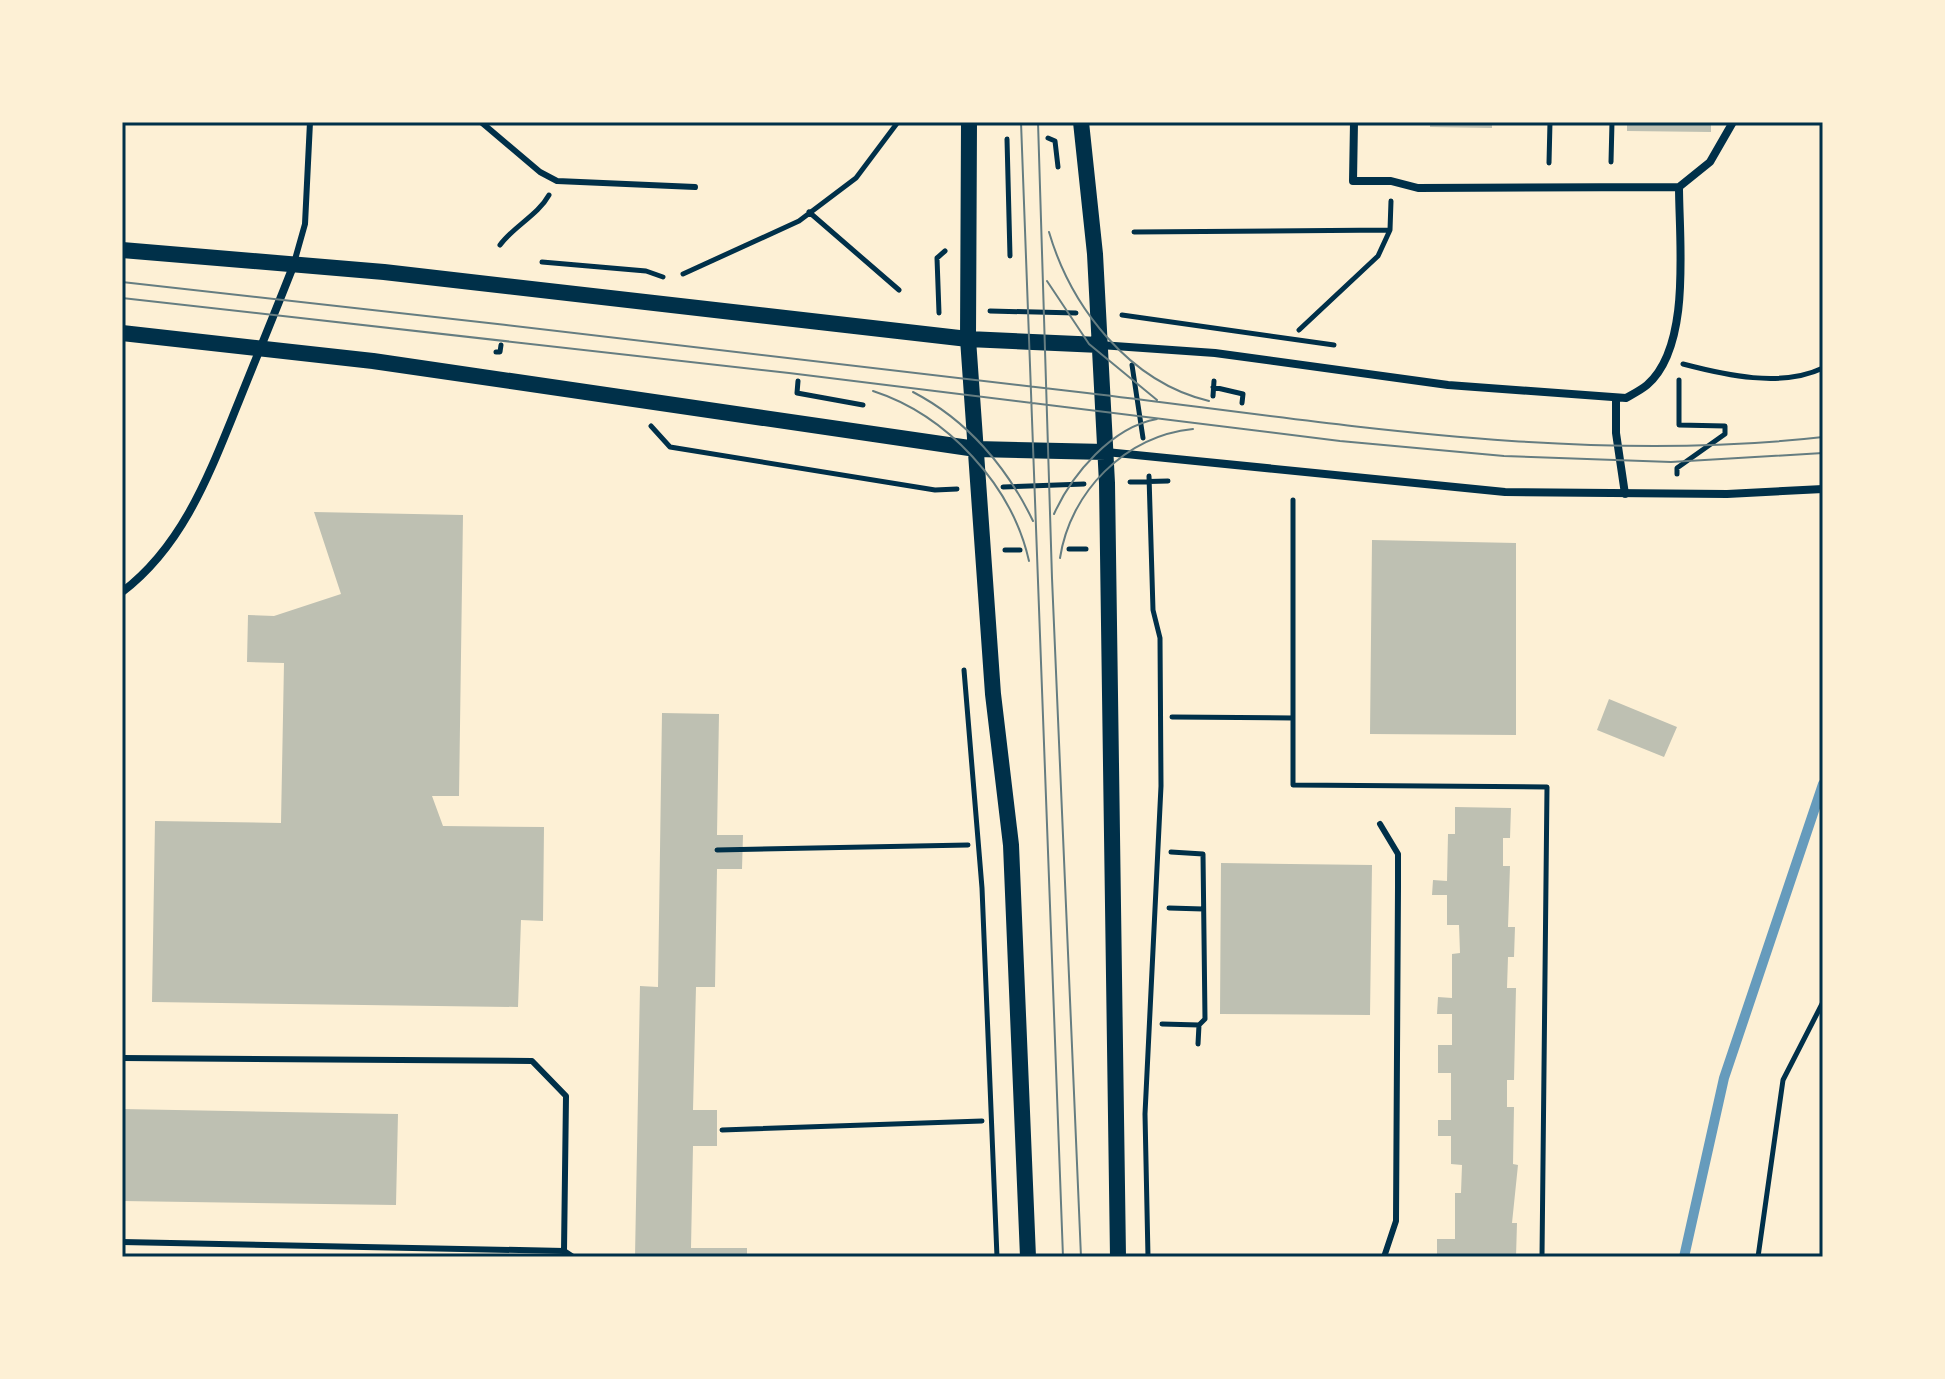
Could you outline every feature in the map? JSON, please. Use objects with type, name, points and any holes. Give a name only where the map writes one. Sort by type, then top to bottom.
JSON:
[{"type":"main road","points":[[969,122],[968,339],[993,694],[1011,845],[1028,1257]]},
{"type":"main road","points":[[1081,122],[1095,254],[1106,452],[1118,1257]]},
{"type":"main road","points":[[122,250],[294,263],[968,339],[1100,345]]},
{"type":"main road","points":[[122,333],[261,346],[976,449],[1106,452]]},
{"type":"street","points":[[1354,122],[1353,181],[1391,181],[1418,188],[1679,187],[1710,162],[1733,122]]},
{"type":"street","points":[[1100,345],[1215,353],[1448,385],[1626,398],[1648,384],[1666,358],[1676,325],[1679,187]]},
{"type":"street","points":[[122,592],[149,572],[178,534],[212,468],[294,263]]},
{"type":"street","points":[[1616,399],[1616,433],[1625,494]]},
{"type":"street","points":[[1106,452],[1505,492],[1625,494],[1823,489]]},
{"type":"lane","points":[[294,263],[305,224],[310,122]]},
{"type":"lane","points":[[481,122],[540,172],[557,181],[695,187]]},
{"type":"lane","points":[[1380,824],[1398,854],[1396,1221],[1384,1257]]},
{"type":"lane","points":[[122,1058],[532,1061],[566,1096],[564,1251]]},
{"type":"lane","points":[[122,1242],[564,1251],[573,1257]]},
{"type":"path","points":[[683,274],[799,221],[856,178],[898,122]]},
{"type":"path","points":[[1549,163],[1550,122]]},
{"type":"path","points":[[1611,162],[1612,122]]},
{"type":"path","points":[[1007,139],[1010,256]]},
{"type":"path","points":[[500,245],[514,227],[543,205],[557,181]]},
{"type":"path","points":[[809,212],[899,290]]},
{"type":"path","points":[[1134,232],[1390,230],[1378,256],[1299,330]]},
{"type":"path","points":[[1122,300],[1150,482],[1153,610],[1160,638],[1161,786],[1145,1114],[1148,1257]]},
{"type":"path","points":[[926,309],[1125,315],[1232,329]]},
{"type":"path","points":[[1689,474],[1676,474],[1677,468],[1725,434],[1725,426],[1679,425],[1679,363],[1742,376],[1785,377],[1823,368]]},
{"type":"path","points":[[798,381],[797,393],[841,399],[876,409]]},
{"type":"path","points":[[1213,396],[1213,384],[1243,394],[1242,403]]},
{"type":"path","points":[[626,399],[670,447],[935,490],[1180,481]]},
{"type":"path","points":[[1293,500],[1293,785],[1547,787],[1542,1257]]},
{"type":"path","points":[[1069,549],[1087,549]]},
{"type":"path","points":[[964,665],[982,888],[997,1257]]},
{"type":"path","points":[[1172,717],[1293,718]]},
{"type":"path","points":[[717,850],[968,845]]},
{"type":"path","points":[[1171,852],[1203,854],[1205,1019],[1199,1025],[1198,1044]]},
{"type":"path","points":[[1169,908],[1203,909]]},
{"type":"path","points":[[1758,1257],[1783,1080],[1823,1002]]},
{"type":"path","points":[[1162,1024],[1199,1025]]},
{"type":"path","points":[[722,1130],[982,1121]]},
{"type":"building","points":[[1430,122],[1492,122],[1492,128],[1430,127]]},
{"type":"building","points":[[1627,122],[1711,122],[1711,132],[1627,131]]},
{"type":"building","points":[[314,512],[463,515],[459,796],[432,796],[443,826],[544,827],[543,921],[521,920],[518,1007],[152,1002],[155,821],[281,823],[284,663],[247,662],[248,615],[274,616],[341,594]]},
{"type":"building","points":[[1372,540],[1516,543],[1516,735],[1370,734]]},
{"type":"building","points":[[1609,699],[1677,727],[1664,757],[1597,730]]},
{"type":"building","points":[[662,713],[719,714],[717,835],[743,835],[742,869],[717,869],[715,987],[696,987],[693,1110],[717,1110],[717,1146],[693,1146],[691,1248],[747,1248],[747,1257],[635,1257],[640,986],[658,987]]},
{"type":"building","points":[[1455,807],[1511,808],[1510,838],[1503,838],[1503,866],[1510,866],[1508,927],[1515,927],[1514,957],[1508,957],[1507,988],[1516,988],[1514,1080],[1507,1080],[1507,1107],[1514,1107],[1513,1164],[1518,1165],[1512,1223],[1517,1223],[1516,1257],[1437,1255],[1437,1239],[1455,1239],[1455,1193],[1461,1193],[1462,1165],[1451,1164],[1451,1136],[1438,1136],[1438,1120],[1451,1120],[1451,1073],[1438,1073],[1438,1045],[1452,1045],[1452,1014],[1437,1014],[1438,997],[1452,998],[1452,954],[1460,953],[1459,925],[1447,925],[1447,895],[1432,895],[1433,880],[1447,881],[1448,834],[1455,834]]},
{"type":"building","points":[[1221,863],[1372,865],[1370,1015],[1220,1014]]},
{"type":"building","points":[[122,1109],[398,1114],[396,1205],[122,1201]]},
{"type":"waterway","points":[[1684,1257],[1724,1078],[1823,784]]},
{"type":"tram line","points":[[1021,122],[1063,1257]]},
{"type":"tram line","points":[[1038,122],[1052,578],[1081,1257]]},
{"type":"tram line","points":[[1049,232],[1072,287],[1107,338],[1153,377],[1209,401]]},
{"type":"tram line","points":[[1047,281],[1089,344],[1157,400]]},
{"type":"tram line","points":[[122,282],[1454,436],[1639,446],[1731,444],[1823,437]]},
{"type":"tram line","points":[[122,298],[789,373],[1340,441],[1504,456],[1671,462],[1823,453]]},
{"type":"tram line","points":[[873,391],[926,417],[972,456],[1008,506],[1029,561]]},
{"type":"tram line","points":[[913,392],[951,416],[984,447],[1011,482],[1033,521]]},
{"type":"tram line","points":[[1054,514],[1071,483],[1095,454],[1124,432],[1157,419]]},
{"type":"tram line","points":[[1060,558],[1075,511],[1105,471],[1145,443],[1193,429]]}]
